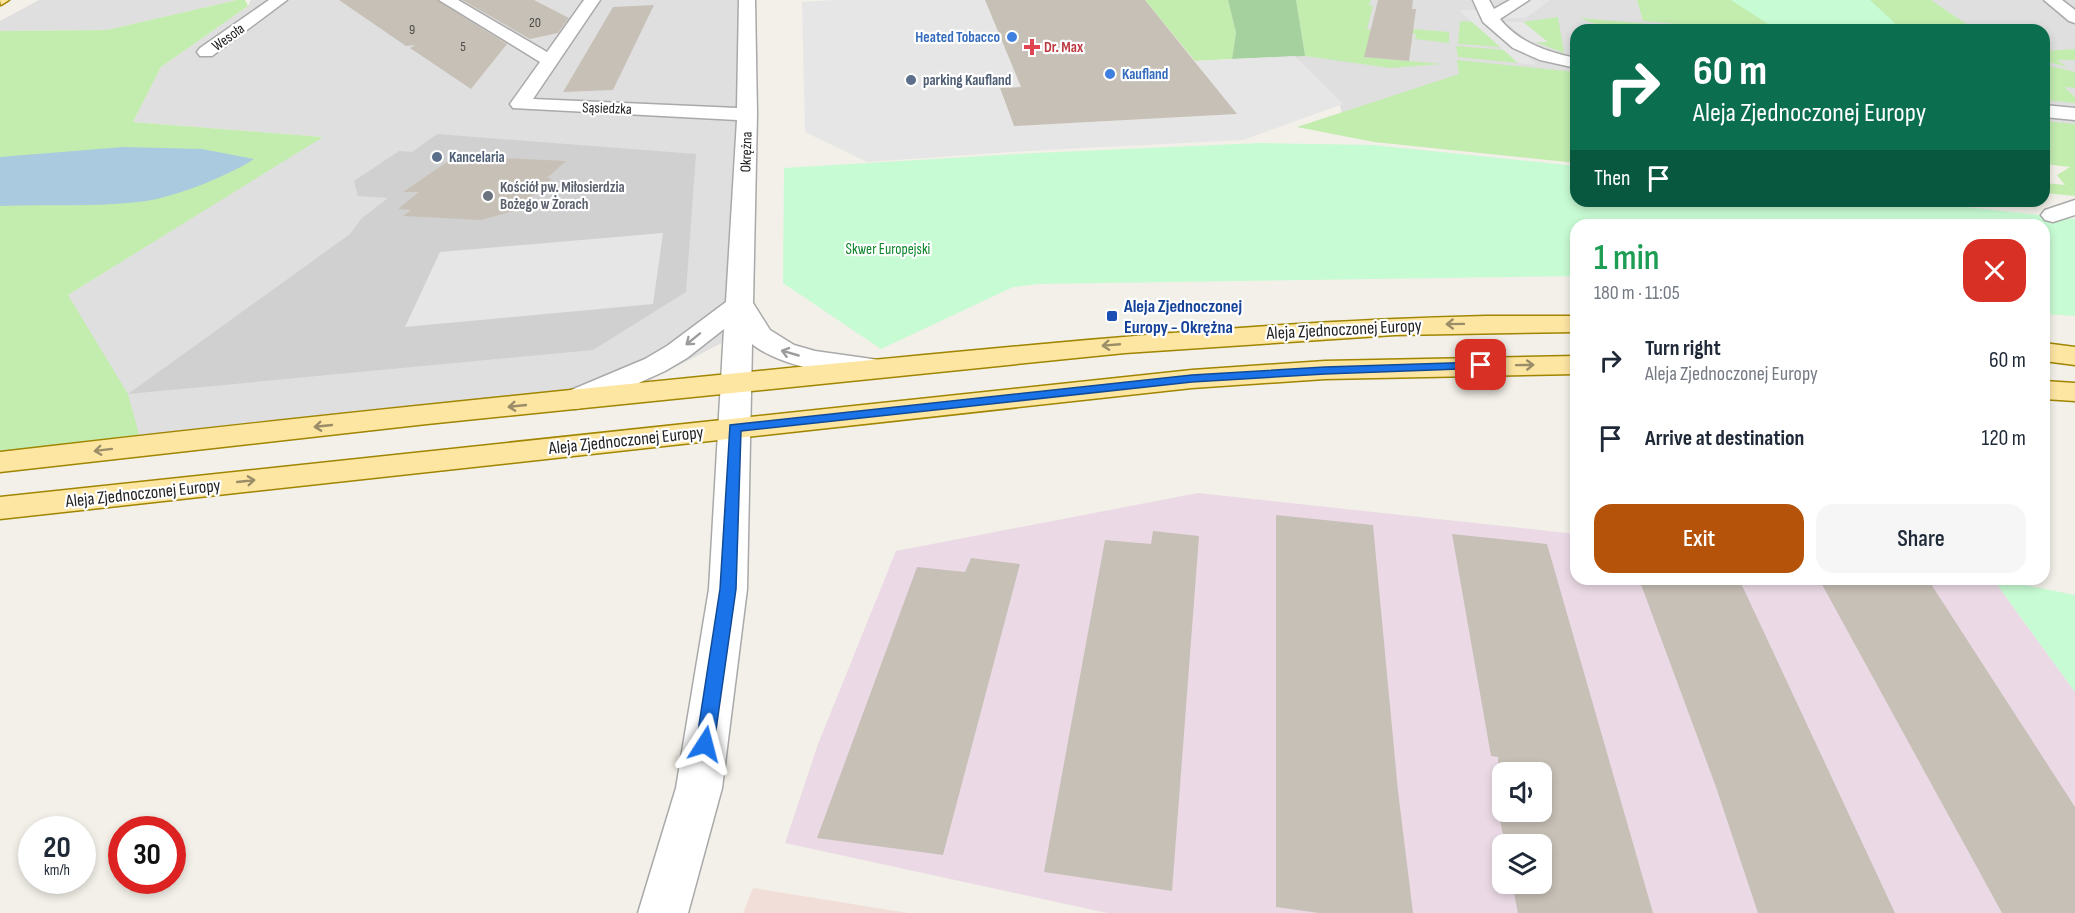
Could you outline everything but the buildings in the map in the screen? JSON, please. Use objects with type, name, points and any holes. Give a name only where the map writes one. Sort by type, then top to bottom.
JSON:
[{"type":"main road","name":"Aleja Zjednoczonej Europy","points":[[0,462],[735,383],[1243,334],[1405,325],[1570,324]]},
{"type":"main road","points":[[2050,353],[2075,356]]},
{"type":"main road","name":"Aleja Zjednoczonej Europy","points":[[0,508],[1192,379],[1347,369],[1570,364]]},
{"type":"main road","points":[[2050,390],[2075,392]]},
{"type":"street","name":"Wesoła","points":[[206,52],[279,0]]},
{"type":"street","points":[[447,0],[550,61]]},
{"type":"street","name":"Sąsiedzka","points":[[592,0],[520,104],[747,114]]},
{"type":"street","name":"Okrężna","points":[[663,913],[699,788],[727,601],[747,114],[747,0]]},
{"type":"street","points":[[1481,0],[1489,20],[1530,52],[1570,62]]},
{"type":"street","points":[[1489,20],[1521,0]]},
{"type":"street","points":[[2052,0],[2075,18]]},
{"type":"street","points":[[2050,112],[2075,114]]},
{"type":"street","points":[[2053,215],[2075,207]]},
{"type":"street","points":[[740,304],[759,336],[782,351],[832,364],[889,368]]},
{"type":"street","name":"Aleja Zjednoczonej Europy","points":[[575,400],[655,365],[677,352],[740,304]]},
{"type":"shaded area","points":[[39,0],[237,0],[107,30],[0,31],[0,21]]},
{"type":"shaded area","points":[[251,0],[747,0],[737,335],[599,407],[139,455],[68,295],[322,137],[133,122],[161,67],[248,6]]},
{"type":"shaded area","name":"parking Kaufland","points":[[985,0],[1021,87],[1000,89],[1014,126],[1236,114],[1195,61],[1295,56],[1343,104],[1243,140],[867,162],[805,132],[802,2]]},
{"type":"shaded area","points":[[1296,0],[1686,0],[1695,24],[1570,24],[1570,77],[1343,117],[1338,99],[1277,73]]},
{"type":"shaded area","points":[[1531,0],[1550,0],[1526,18],[1504,18]]},
{"type":"shaded area","points":[[1870,0],[2075,0],[2075,125],[2050,122],[2050,24],[1896,24]]},
{"type":"shaded area","points":[[1459,10],[1475,10],[1537,65],[1518,63]]},
{"type":"shaded area","points":[[1506,22],[1523,22],[1548,42],[1530,42]]},
{"type":"shaded area","points":[[437,134],[696,154],[686,292],[593,350],[128,394],[350,234],[361,219],[388,198],[358,196],[354,181],[399,151],[412,152]]},
{"type":"shaded area","points":[[663,233],[653,304],[405,327],[440,252]]},
{"type":"shaded area","points":[[1198,493],[1570,533],[1570,585],[1997,585],[2075,692],[2075,913],[1107,913],[785,843],[818,744],[896,551]]},
{"type":"shaded area","points":[[753,888],[908,913],[743,913]]},
{"type":"green space","points":[[245,0],[248,6],[161,67],[133,122],[323,137],[68,295],[128,394],[140,438],[0,451],[0,31],[107,30]]},
{"type":"green space","points":[[1145,0],[1228,0],[1236,33],[1232,59],[1195,61]]},
{"type":"green space","points":[[1228,0],[1296,0],[1305,56],[1232,59],[1236,33]]},
{"type":"green space","points":[[1296,0],[1371,0],[1369,5],[1373,6],[1367,29],[1371,30],[1365,57],[1442,64],[1390,68],[1305,56]]},
{"type":"green space","points":[[1637,0],[1931,0],[1966,24],[1677,24],[1643,21]]},
{"type":"green space","points":[[1731,0],[1870,0],[1896,24],[1768,24]]},
{"type":"green space","points":[[1558,17],[1564,53],[1536,42],[1547,42],[1523,22]]},
{"type":"green space","points":[[1580,18],[1650,24],[1596,24]]},
{"type":"green space","points":[[1460,21],[1472,22],[1501,47],[1458,44]]},
{"type":"green space","points":[[1413,29],[1449,32],[1449,43],[1415,39],[1416,34],[1412,34]]},
{"type":"green space","points":[[1456,46],[1505,50],[1518,63],[1458,57]]},
{"type":"green space","points":[[2075,49],[2075,60],[2057,60],[2067,67],[2050,62],[2050,51]]},
{"type":"green space","points":[[1457,60],[1570,71],[1570,162],[1374,142],[1297,127],[1459,74]]},
{"type":"green space","points":[[2050,66],[2075,72],[2075,88],[2064,87],[2075,97],[2075,103],[2050,100]]},
{"type":"green space","points":[[2050,122],[2075,124],[2075,196],[2050,194],[2050,184],[2065,185],[2057,175],[2070,167],[2050,165]]},
{"type":"green space","name":"Skwer Europejski","points":[[1261,143],[1373,145],[1570,165],[1570,207],[1968,207],[2075,219],[2075,316],[2050,314],[2050,219],[1570,219],[1570,276],[1037,284],[1013,287],[881,349],[783,283],[784,168],[1035,153]]},
{"type":"green space","points":[[1997,585],[2024,585],[2075,595],[2075,692]]},
{"type":"water","points":[[123,147],[202,149],[254,159],[230,173],[198,186],[151,200],[121,204],[0,206],[0,157]]},
{"type":"place","name":"Heated Tobacco","points":[[1012,37]]},
{"type":"place","name":"Dr. Max","points":[[1032,47]]},
{"type":"place","name":"Kaufland","points":[[1110,74]]},
{"type":"place","name":"parking Kaufland","points":[[911,80]]},
{"type":"place","name":"Kancelaria","points":[[437,157]]},
{"type":"place","name":"Kościół pw. Miłosierdzia Bożego w Żorach","points":[[488,196]]},
{"type":"place","name":"Aleja Zjednoczonej Europy - Okrężna","points":[[1112,316]]},
{"type":"route","points":[[705,744],[728,589],[735,428],[1192,379],[1325,370],[1481,365]]}]
